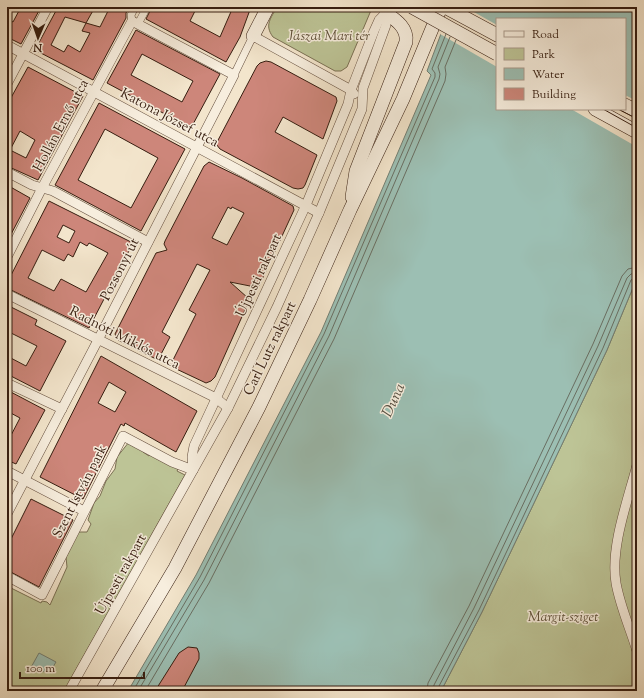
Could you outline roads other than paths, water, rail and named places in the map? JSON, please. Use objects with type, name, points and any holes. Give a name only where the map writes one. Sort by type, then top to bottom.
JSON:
[{"type":"main road","points":[[253,36],[268,7]]},
{"type":"main road","points":[[412,7],[496,53]]},
{"type":"main road","name":"Carl Lutz rakpart","points":[[102,691],[174,568],[259,407],[403,99],[441,7]]},
{"type":"main road","points":[[446,7],[496,34]]},
{"type":"main road","points":[[350,210],[356,171],[406,42],[404,28],[388,10]]},
{"type":"main road","points":[[626,106],[637,111]]},
{"type":"main road","points":[[597,110],[637,132]]},
{"type":"street","points":[[7,84],[48,7]]},
{"type":"street","name":"Hollán Ernő utca","points":[[135,7],[131,15],[135,23]]},
{"type":"street","name":"Hollán Ernő utca","points":[[7,257],[42,188],[94,92],[135,23],[147,7]]},
{"type":"street","points":[[351,90],[379,20],[388,10]]},
{"type":"street","points":[[362,109],[363,88],[386,25],[388,10]]},
{"type":"street","points":[[135,23],[234,75]]},
{"type":"street","points":[[253,36],[351,90],[358,99],[362,109]]},
{"type":"street","name":"Pozsonyi út","points":[[7,514],[98,340],[253,36]]},
{"type":"street","name":"Katona József utca","points":[[7,46],[319,213]]},
{"type":"street","name":"Újpesti rakpart","points":[[193,470],[192,451],[306,205],[348,104],[351,90]]},
{"type":"street","name":"Újpesti rakpart","points":[[70,691],[228,408],[277,307],[319,213],[362,109]]},
{"type":"street","points":[[7,172],[32,185],[53,191],[148,242]]},
{"type":"street","name":"Radnóti Miklós utca","points":[[7,294],[216,398],[228,408]]},
{"type":"street","points":[[7,382],[62,409]]},
{"type":"street","name":"Szent István park","points":[[7,576],[42,595],[123,436],[172,462],[193,470]]},
{"type":"street","points":[[637,465],[618,538],[614,564],[620,601],[637,650]]},
{"type":"street","points":[[7,471],[84,511]]},
{"type":"water","name":"Duna","points":[[451,7],[637,7],[637,278],[607,350],[482,612],[441,691],[128,691],[196,575],[321,332],[431,75],[427,71]]},
{"type":"water","points":[[39,653],[56,662],[50,672],[29,671]]},
{"type":"tram line","points":[[422,7],[496,48]]},
{"type":"tram line","points":[[605,110],[637,128]]},
{"type":"tram line","points":[[620,110],[637,119]]},
{"type":"park label","name":"Jászai Mari tér","points":[[329,35]]},
{"type":"park label","name":"Margit-sziget","points":[[563,616]]}]
